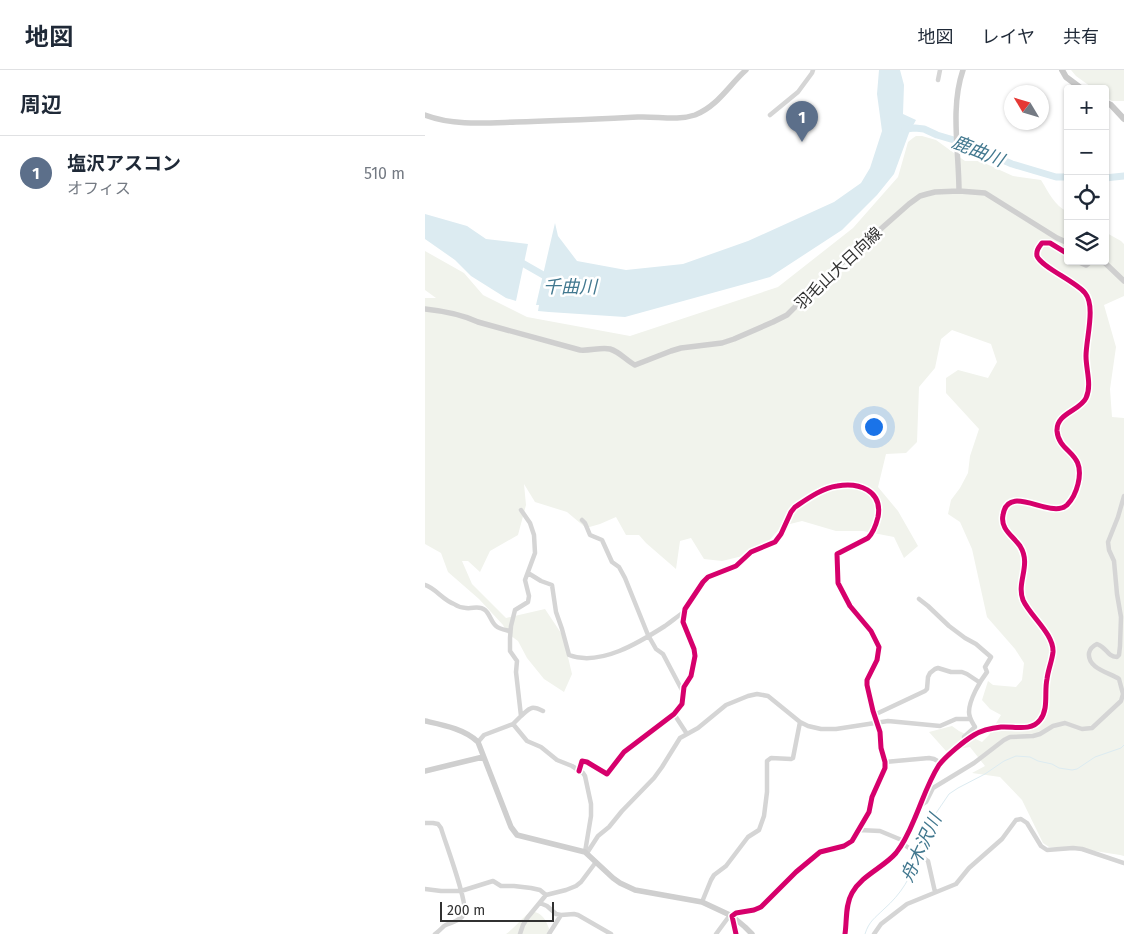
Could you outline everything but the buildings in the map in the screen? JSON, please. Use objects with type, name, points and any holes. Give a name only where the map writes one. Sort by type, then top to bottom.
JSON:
[{"type":"main road","points":[[1062,70],[1066,77],[1077,85]]},
{"type":"main road","points":[[1109,105],[1124,119]]},
{"type":"street","points":[[425,115],[447,121],[487,122],[642,117],[680,118],[693,116],[714,104],[746,70]]},
{"type":"street","points":[[770,115],[798,92],[813,70]]},
{"type":"street","points":[[938,80],[940,70]]},
{"type":"street","points":[[959,191],[956,103],[963,70]]},
{"type":"street","name":"羽毛山大日向線","points":[[425,309],[453,312],[478,322],[581,350],[611,350],[635,365],[681,348],[722,343],[787,315],[802,299],[816,292],[831,271],[915,200],[927,194],[959,191],[985,193],[1064,241]]},
{"type":"street","points":[[845,934],[849,901],[855,887],[891,858],[904,843],[934,774],[941,763],[965,742],[979,733],[999,727],[1029,727],[1039,721],[1044,712],[1046,684],[1053,646],[1023,599],[1021,588],[1025,558],[1020,546],[1004,527],[1002,518],[1004,510],[1009,504],[1019,500],[1051,509],[1061,509],[1072,500],[1077,486],[1079,476],[1078,462],[1060,441],[1057,428],[1058,423],[1063,417],[1083,403],[1088,393],[1089,380],[1086,354],[1090,315],[1089,300],[1087,295],[1078,286],[1040,260],[1037,252],[1042,244],[1050,242],[1064,251]]},
{"type":"street","points":[[1107,265],[1124,281]]},
{"type":"street","points":[[579,770],[582,761],[607,774],[624,752],[674,714],[682,704],[684,687],[691,676],[695,656],[683,622],[684,612],[708,577],[736,566],[751,552],[775,542],[795,507],[828,488],[851,485],[866,490],[875,496],[878,501],[879,513],[876,526],[868,538],[837,554],[837,578],[838,584],[846,598],[871,631],[879,647],[877,660],[867,680],[867,685],[880,732],[885,768],[872,797],[869,812],[852,841],[844,846],[820,852],[795,872],[761,907],[736,913],[731,916],[716,934]]},
{"type":"street","points":[[920,806],[926,802],[933,788],[974,763],[1004,740],[1010,737],[1033,736],[1053,726],[1065,723],[1082,729],[1092,728],[1121,701],[1123,694],[1119,679],[1096,666],[1089,654],[1091,649],[1097,644],[1103,646],[1111,656],[1117,657],[1120,651],[1121,609],[1117,594],[1114,561],[1108,542],[1124,496]]},
{"type":"street","points":[[521,510],[530,523],[534,535],[535,553],[525,580],[529,596],[528,602],[515,610],[510,631],[510,651],[517,661],[516,672],[521,716]]},
{"type":"street","points":[[582,520],[590,535],[603,540],[612,562],[619,567],[634,598],[648,635],[656,649],[663,654],[683,694]]},
{"type":"street","points":[[528,573],[541,581],[549,583],[553,587],[555,612],[569,655],[578,658],[593,658],[619,651],[667,625],[684,612]]},
{"type":"street","points":[[425,585],[454,604],[466,608],[480,607],[484,609],[496,627],[510,631]]},
{"type":"street","points":[[919,599],[949,626],[976,644],[991,657],[985,666],[987,672],[979,682],[970,705],[969,711],[975,727],[964,737],[965,742]]},
{"type":"street","points":[[874,715],[925,691],[928,677],[938,668],[967,674],[979,682]]},
{"type":"street","points":[[586,853],[598,836],[609,827],[654,778],[680,738],[698,728],[726,705],[757,694],[763,694],[771,698],[800,722],[815,728],[828,730],[888,721],[940,726],[956,719],[971,719]]},
{"type":"street","points":[[478,742],[484,735],[513,724],[529,708],[537,708],[543,711]]},
{"type":"street","points":[[674,714],[687,734]]},
{"type":"street","points":[[425,722],[453,728],[478,742],[514,832],[521,836],[586,853],[613,878],[629,888],[702,902],[731,916],[752,934]]},
{"type":"street","points":[[702,902],[709,882],[714,875],[726,866],[748,837],[759,830],[764,816],[767,792],[767,761],[771,758],[793,758],[800,722]]},
{"type":"street","points":[[513,724],[527,741],[541,747],[557,760],[579,770],[585,776],[591,804],[586,853]]},
{"type":"street","points":[[425,771],[483,757]]},
{"type":"street","points":[[885,762],[929,758],[941,763]]},
{"type":"street","points":[[874,934],[881,924],[907,904],[956,884],[976,862],[1002,839],[1014,822],[1018,820],[1024,820],[1027,823],[1041,846],[1047,850],[1073,848],[1097,853],[1124,863]]},
{"type":"street","points":[[425,824],[438,824],[441,828],[465,909],[464,914],[459,920],[446,925],[435,934]]},
{"type":"street","points":[[859,830],[880,831],[904,843],[927,862],[935,892]]},
{"type":"street","points":[[520,934],[523,925],[546,895],[576,886],[596,862]]},
{"type":"street","points":[[425,889],[461,891],[493,882],[501,886],[520,886],[540,890],[546,895]]},
{"type":"street","points":[[540,903],[556,914],[574,914],[611,934]]},
{"type":"street","points":[[549,934],[561,915]]},
{"type":"street","points":[[731,916],[736,934]]},
{"type":"shaded area","points":[[1071,70],[1124,70],[1124,101],[1109,99],[1109,85],[1088,85]]},
{"type":"shaded area","points":[[916,136],[936,140],[965,161],[980,161],[1013,176],[1041,180],[1055,202],[1064,210],[1064,265],[1109,265],[1109,234],[1124,244],[1124,296],[1104,305],[1116,347],[1110,389],[1112,417],[1124,418],[1124,856],[1082,849],[1049,847],[1043,843],[1022,800],[1000,777],[972,773],[985,766],[970,747],[946,751],[929,732],[952,726],[982,742],[989,735],[1001,715],[990,709],[982,700],[988,681],[993,685],[1016,687],[1022,680],[1024,663],[1015,649],[987,617],[972,549],[960,522],[948,514],[951,500],[968,473],[970,456],[979,429],[946,393],[946,378],[958,370],[988,378],[997,362],[991,344],[952,330],[941,339],[935,368],[919,387],[917,442],[906,453],[886,454],[878,487],[898,511],[918,546],[904,558],[894,537],[863,531],[836,531],[802,521],[782,526],[759,552],[722,561],[704,559],[691,538],[680,541],[676,569],[639,535],[626,535],[616,517],[586,528],[567,512],[535,502],[524,484],[526,505],[518,535],[490,551],[480,572],[468,561],[462,561],[472,584],[506,618],[545,609],[563,636],[572,674],[564,692],[544,679],[527,658],[518,641],[507,633],[503,625],[479,599],[448,572],[441,553],[425,544],[425,298],[436,298],[425,290],[425,251],[464,273],[483,295],[527,317],[630,336],[778,287],[853,228],[898,177],[908,142]]},
{"type":"shaded area","points":[[532,911],[543,917],[551,934],[506,934],[525,916]]},
{"type":"water","name":"千曲川","points":[[879,70],[900,70],[904,85],[903,114],[916,120],[909,133],[894,174],[877,195],[842,230],[770,277],[625,317],[538,311],[539,305],[536,305],[555,223],[558,236],[577,261],[626,270],[683,264],[748,241],[834,202],[861,183],[870,168],[882,131],[877,94]]},
{"type":"water","points":[[425,214],[467,226],[486,239],[528,244],[516,301],[506,298],[471,276],[455,260],[425,239]]},
{"type":"waterway","name":"鹿曲川","points":[[905,129],[924,129],[964,143],[1012,164],[1056,177],[1064,177]]},
{"type":"waterway","name":"鹿曲川","points":[[1109,178],[1124,176]]},
{"type":"waterway","name":"千曲川","points":[[517,260],[545,276],[552,277]]},
{"type":"waterway","name":"舟木沢川","points":[[918,851],[932,819],[949,794],[1004,761],[1016,756],[1030,757],[1059,768],[1072,770],[1077,769],[1095,757],[1121,748],[1124,745]]},
{"type":"waterway","name":"舟木沢川","points":[[865,934],[870,923],[896,897],[905,885],[917,855]]},
{"type":"cycle path","points":[[845,934],[847,908],[852,893],[861,881],[891,858],[899,849],[910,829],[932,778],[942,761],[977,733],[998,727],[1022,728],[1032,726],[1043,716],[1046,684],[1053,652],[1052,645],[1046,632],[1023,600],[1021,587],[1025,560],[1020,546],[1003,524],[1003,515],[1007,506],[1013,502],[1021,501],[1051,508],[1060,508],[1067,505],[1071,500],[1078,484],[1078,465],[1062,444],[1057,431],[1060,420],[1079,406],[1088,393],[1089,383],[1086,356],[1090,306],[1085,293],[1080,288],[1045,265],[1037,256],[1038,249],[1042,243],[1050,243],[1064,252]]},
{"type":"cycle path","points":[[579,771],[582,761],[607,774],[624,752],[674,714],[682,704],[684,687],[691,676],[695,656],[683,622],[685,609],[708,577],[736,566],[751,552],[775,542],[795,507],[820,491],[831,487],[853,485],[873,494],[879,508],[875,528],[868,538],[837,554],[838,583],[850,606],[871,631],[879,647],[877,660],[867,680],[867,685],[880,732],[885,768],[872,797],[869,812],[852,841],[844,846],[820,852],[796,872],[761,907],[736,913],[732,916],[736,934]]},
{"type":"place","name":"塩沢アスコン","points":[[802,142]]}]
